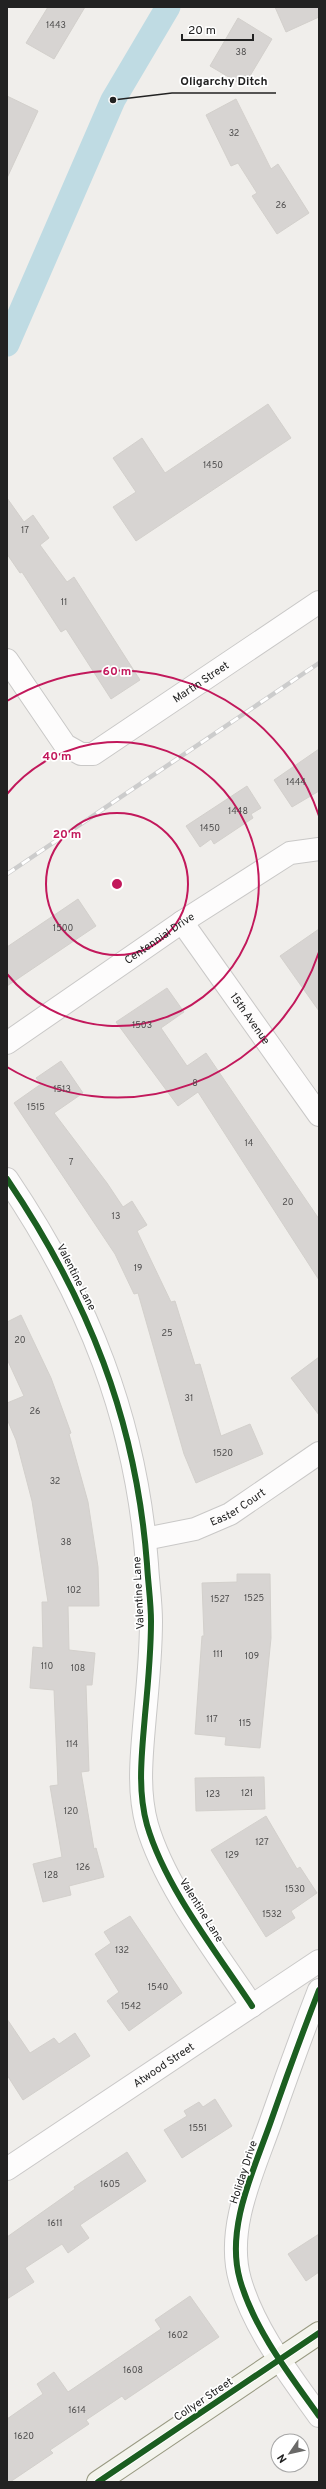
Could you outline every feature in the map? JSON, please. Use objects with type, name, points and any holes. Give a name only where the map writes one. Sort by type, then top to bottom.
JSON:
[{"type":"street","name":"Martin Street","points":[[11,674],[65,745],[81,754],[93,754],[319,602]]},
{"type":"street","name":"Centennial Drive","points":[[7,1043],[182,922],[290,853],[319,849]]},
{"type":"street","name":"15th Avenue","points":[[182,922],[319,1115]]},
{"type":"street","name":"Valentine Lane","points":[[7,1180],[39,1227],[90,1325],[121,1408],[136,1473],[145,1539],[151,1619],[149,1679],[140,1779],[147,1825],[165,1868],[196,1920],[252,2006]]},
{"type":"street","name":"Easter Court","points":[[145,1539],[195,1529],[230,1514],[319,1453]]},
{"type":"street","name":"Atwood Street","points":[[8,2166],[319,1961]]},
{"type":"street","name":"Holiday Drive","points":[[319,1990],[246,2192],[237,2234],[239,2278],[249,2308],[319,2416]]},
{"type":"street","name":"Collyer Street","points":[[98,2482],[319,2333]]},
{"type":"building","points":[[48,7],[85,7],[54,59],[26,43]]},
{"type":"building","points":[[275,7],[319,7],[319,17],[286,32]]},
{"type":"building","points":[[238,18],[272,39],[244,86],[210,66]]},
{"type":"building","points":[[7,96],[38,111],[7,178]]},
{"type":"building","points":[[236,99],[271,169],[278,164],[309,213],[277,234],[252,196],[257,193],[238,163],[231,166],[206,115]]},
{"type":"building","points":[[268,404],[291,438],[136,541],[113,507],[136,492],[113,458],[142,438],[165,473]]},
{"type":"building","points":[[7,498],[24,522],[33,515],[49,538],[40,545],[67,582],[74,577],[140,680],[111,699],[66,629],[61,632],[22,572],[20,573],[7,554]]},
{"type":"building","points":[[319,749],[319,791],[292,807],[274,780]]},
{"type":"building","points":[[247,786],[261,808],[251,814],[253,818],[214,844],[211,839],[200,847],[186,826]]},
{"type":"building","points":[[78,899],[96,926],[7,986],[7,947]]},
{"type":"building","points":[[319,929],[319,1011],[280,956]]},
{"type":"building","points":[[167,988],[184,1012],[161,1028],[187,1066],[206,1053],[319,1219],[319,1280],[198,1092],[178,1106],[116,1022]]},
{"type":"building","points":[[61,1061],[83,1093],[54,1113],[107,1183],[123,1207],[132,1201],[147,1225],[137,1231],[171,1302],[175,1301],[195,1365],[200,1364],[221,1436],[250,1424],[263,1454],[196,1483],[184,1454],[138,1293],[134,1294],[115,1254],[14,1103],[41,1084],[36,1078]]},
{"type":"building","points":[[21,1315],[51,1378],[71,1433],[69,1434],[88,1502],[98,1567],[99,1606],[68,1606],[69,1650],[95,1653],[92,1685],[86,1685],[89,1771],[81,1772],[94,1849],[96,1848],[104,1877],[69,1886],[71,1895],[43,1902],[33,1864],[62,1857],[50,1786],[58,1785],[54,1690],[30,1688],[33,1647],[43,1648],[42,1602],[48,1602],[32,1501],[16,1440],[7,1419],[7,1403],[24,1396],[7,1359],[7,1322]]},
{"type":"building","points":[[319,1357],[319,1415],[291,1378]]},
{"type":"building","points":[[237,1574],[270,1574],[271,1638],[260,1748],[225,1745],[226,1737],[195,1734],[202,1636],[204,1636],[202,1583],[237,1582]]},
{"type":"building","points":[[264,1777],[265,1809],[196,1811],[195,1778]]},
{"type":"building","points":[[266,1816],[297,1869],[300,1867],[317,1893],[291,1911],[295,1918],[266,1937],[211,1850]]},
{"type":"building","points":[[130,1916],[182,1993],[129,2031],[107,2001],[119,1992],[95,1954],[111,1943],[104,1932]]},
{"type":"building","points":[[7,2019],[30,2053],[54,2038],[59,2044],[75,2033],[90,2056],[23,2100],[7,2075]]},
{"type":"building","points":[[215,2099],[232,2126],[182,2158],[164,2130],[187,2116],[184,2111],[199,2102],[203,2107]]},
{"type":"building","points":[[127,2152],[146,2181],[80,2225],[89,2238],[68,2253],[62,2244],[25,2268],[34,2282],[7,2299],[7,2237],[75,2189],[74,2187]]},
{"type":"building","points":[[319,2234],[319,2272],[306,2281],[288,2254]]},
{"type":"building","points":[[190,2296],[219,2337],[125,2400],[122,2396],[86,2420],[89,2424],[50,2450],[53,2453],[10,2482],[7,2482],[7,2419],[43,2394],[37,2384],[54,2372],[68,2392],[161,2329],[155,2320]]},
{"type":"waterway","points":[[7,344],[113,100],[168,7]]},
{"type":"railway","points":[[7,874],[319,663]]},
{"type":"cycle path","points":[[7,1179],[36,1224],[62,1269],[84,1315],[103,1362],[119,1410],[132,1460],[141,1511],[151,1614],[150,1657],[141,1770],[142,1798],[147,1825],[155,1848],[179,1896],[208,1942],[252,2006]]},
{"type":"cycle path","points":[[319,1990],[250,2179],[239,2220],[236,2240],[236,2260],[240,2280],[254,2316],[274,2351],[319,2416]]},
{"type":"cycle path","points":[[98,2482],[319,2333]]},
{"type":"place","name":"Oligarchy Ditch","points":[[113,100]]}]
